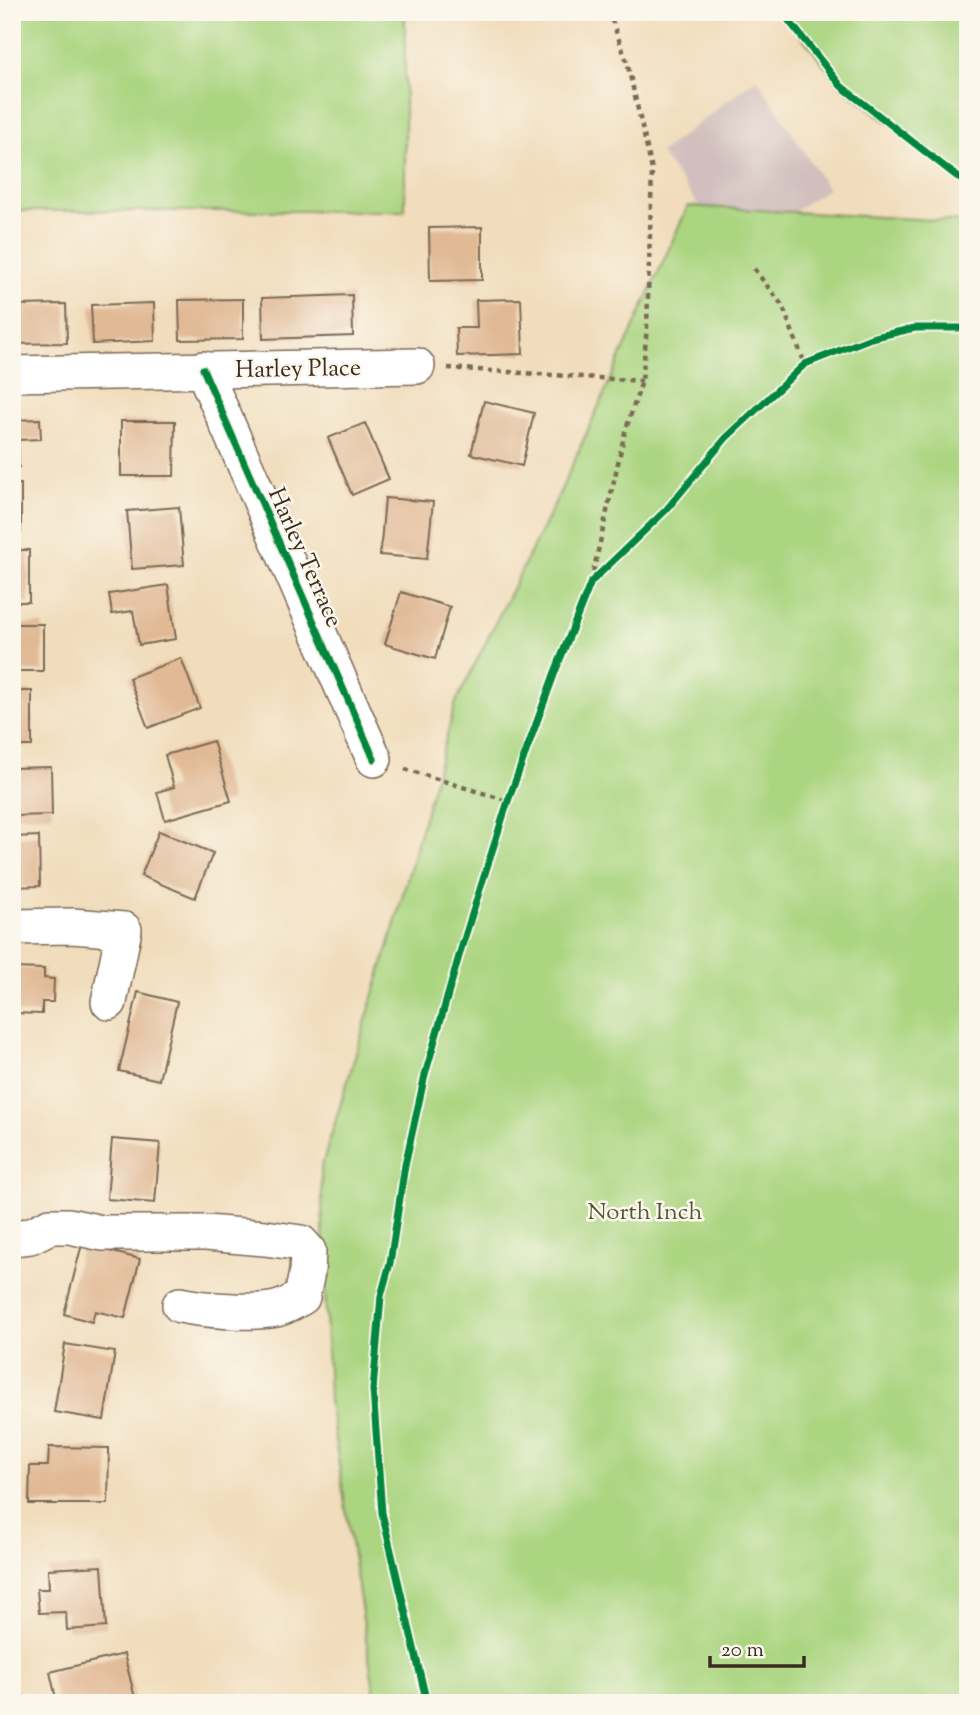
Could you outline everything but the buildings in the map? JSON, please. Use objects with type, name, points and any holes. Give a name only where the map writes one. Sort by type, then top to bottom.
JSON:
[{"type":"street","name":"Harley Place","points":[[12,374],[417,366]]},
{"type":"street","name":"Harley Terrace","points":[[203,369],[374,759]]},
{"type":"street","points":[[12,927],[72,926],[124,930],[109,1002]]},
{"type":"street","points":[[12,1238],[27,1237],[50,1226],[69,1226],[102,1233],[194,1233],[265,1237],[301,1243],[308,1251],[302,1297],[287,1306],[273,1310],[242,1310],[180,1305]]},
{"type":"path","points":[[586,595],[625,432],[642,381],[647,327],[652,170],[627,62],[610,12]]},
{"type":"path","points":[[754,269],[782,305],[805,364]]},
{"type":"path","points":[[797,373],[805,364],[817,359]]},
{"type":"path","points":[[417,366],[642,381]]},
{"type":"path","points":[[591,582],[606,568]]},
{"type":"path","points":[[374,759],[508,801]]},
{"type":"path","points":[[504,813],[513,788]]},
{"type":"shaded area","points":[[757,78],[828,189],[733,252],[660,153]]},
{"type":"green space","points":[[12,12],[405,12],[405,211],[19,211]]},
{"type":"green space","points":[[782,12],[968,12],[968,185],[841,86]]},
{"type":"green space","name":"North Inch","points":[[688,206],[968,222],[968,1703],[376,1703],[329,1401],[321,1169],[392,934],[456,702],[558,497]]},
{"type":"cycle path","points":[[782,12],[841,86],[968,185]]},
{"type":"cycle path","points":[[427,1703],[382,1513],[373,1390],[381,1296],[390,1263],[405,1165],[425,1075],[508,801],[555,672],[591,582],[666,510],[726,438],[805,364],[871,338],[915,328],[968,328]]},
{"type":"cycle path","points":[[203,369],[374,759]]}]
